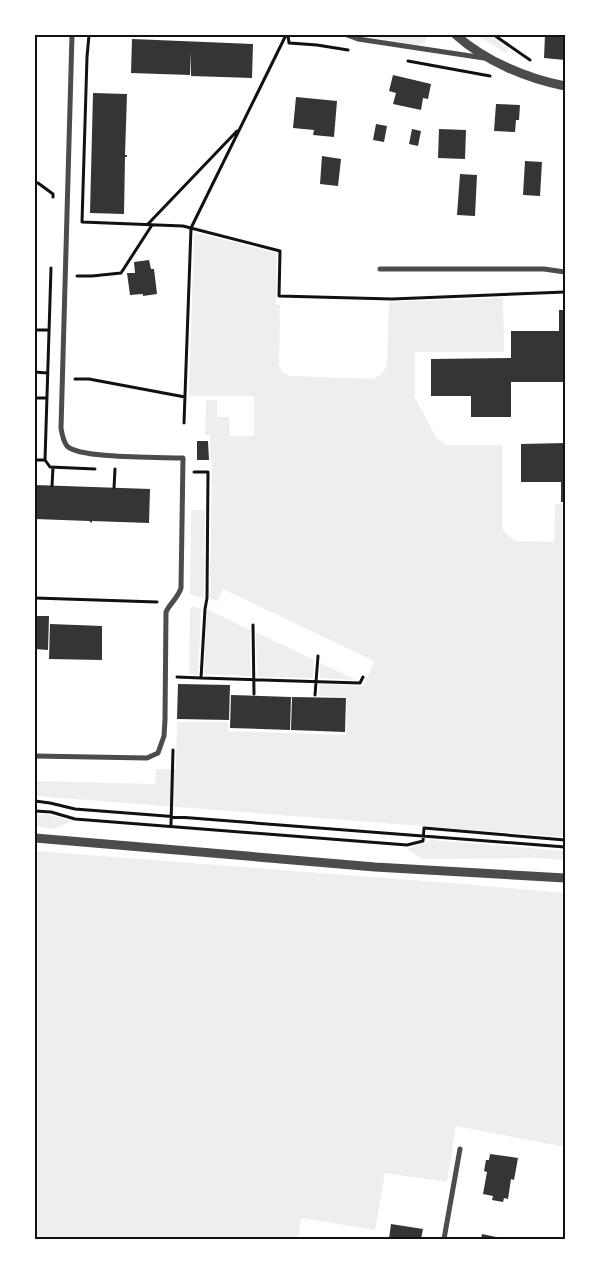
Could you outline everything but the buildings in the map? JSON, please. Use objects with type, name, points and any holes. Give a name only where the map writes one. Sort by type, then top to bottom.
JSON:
[{"type":"street","points":[[35,756],[147,758],[158,753],[164,736],[165,720],[166,612],[181,588],[183,458],[87,454],[68,447],[63,438],[61,428],[72,35]]},
{"type":"street","points":[[347,35],[358,39],[492,59]]},
{"type":"street","points":[[456,35],[492,59],[530,77],[565,86]]},
{"type":"street","points":[[380,269],[544,269],[565,272]]},
{"type":"street","points":[[35,838],[376,867],[565,878]]},
{"type":"street","points":[[444,1239],[460,1149]]},
{"type":"path","points":[[89,35],[82,222],[153,224],[191,228],[280,251],[279,296],[392,299],[479,296],[545,291],[565,292]]},
{"type":"path","points":[[184,423],[191,228],[286,35]]},
{"type":"path","points":[[494,35],[533,62]]},
{"type":"path","points":[[148,224],[240,127]]},
{"type":"path","points":[[35,183],[53,194],[53,203]]},
{"type":"path","points":[[50,274],[92,276],[121,273],[153,224]]},
{"type":"path","points":[[51,266],[45,460],[47,465],[53,467],[95,469]]},
{"type":"path","points":[[35,330],[49,330]]},
{"type":"path","points":[[35,372],[47,372]]},
{"type":"path","points":[[47,379],[89,379],[185,397]]},
{"type":"path","points":[[35,398],[46,398]]},
{"type":"path","points":[[35,460],[45,460]]},
{"type":"path","points":[[52,486],[53,467]]},
{"type":"path","points":[[105,469],[125,470]]},
{"type":"path","points":[[114,488],[115,469]]},
{"type":"path","points":[[183,472],[208,472],[207,598],[204,609],[201,678]]},
{"type":"path","points":[[35,598],[164,603],[169,605]]},
{"type":"path","points":[[253,625],[254,694]]},
{"type":"path","points":[[315,695],[318,656]]},
{"type":"path","points":[[175,678],[360,683],[363,677]]},
{"type":"path","points":[[171,826],[173,749]]},
{"type":"path","points":[[35,802],[50,803],[75,809],[565,847]]},
{"type":"path","points":[[35,811],[51,812],[75,819],[407,845],[423,840],[424,828],[565,840]]},
{"type":"shaded area","points":[[359,35],[429,35],[424,43],[416,45]]},
{"type":"shaded area","points":[[476,35],[489,35],[509,48],[506,53]]},
{"type":"shaded area","points":[[197,233],[277,253],[276,304],[280,305],[279,364],[282,372],[290,376],[374,379],[382,374],[387,365],[389,302],[503,298],[504,352],[415,352],[415,398],[437,439],[447,445],[502,445],[502,528],[515,541],[554,542],[555,504],[565,504],[565,837],[35,796],[35,781],[155,784],[156,769],[176,769],[177,722],[228,722],[228,731],[346,735],[347,697],[319,696],[320,684],[364,686],[374,661],[223,589],[217,601],[210,598],[212,460],[210,459],[210,435],[205,435],[206,400],[217,400],[217,417],[229,417],[230,436],[254,436],[254,396],[189,396],[194,237]]},
{"type":"shaded area","points":[[191,510],[205,510],[204,598],[190,595]]},
{"type":"shaded area","points":[[194,606],[201,609],[198,675],[189,674],[190,609]]},
{"type":"shaded area","points":[[207,609],[250,630],[251,676],[204,674]]},
{"type":"shaded area","points":[[256,632],[314,660],[313,678],[257,677]]},
{"type":"shaded area","points":[[320,663],[356,680],[320,678]]},
{"type":"shaded area","points":[[35,814],[49,815],[73,821],[53,829],[35,826]]},
{"type":"shaded area","points":[[431,840],[565,851],[565,860],[538,858],[422,859],[407,849]]},
{"type":"shaded area","points":[[35,851],[565,893],[565,1147],[456,1126],[447,1182],[385,1173],[375,1230],[301,1218],[298,1239],[35,1239]]}]
